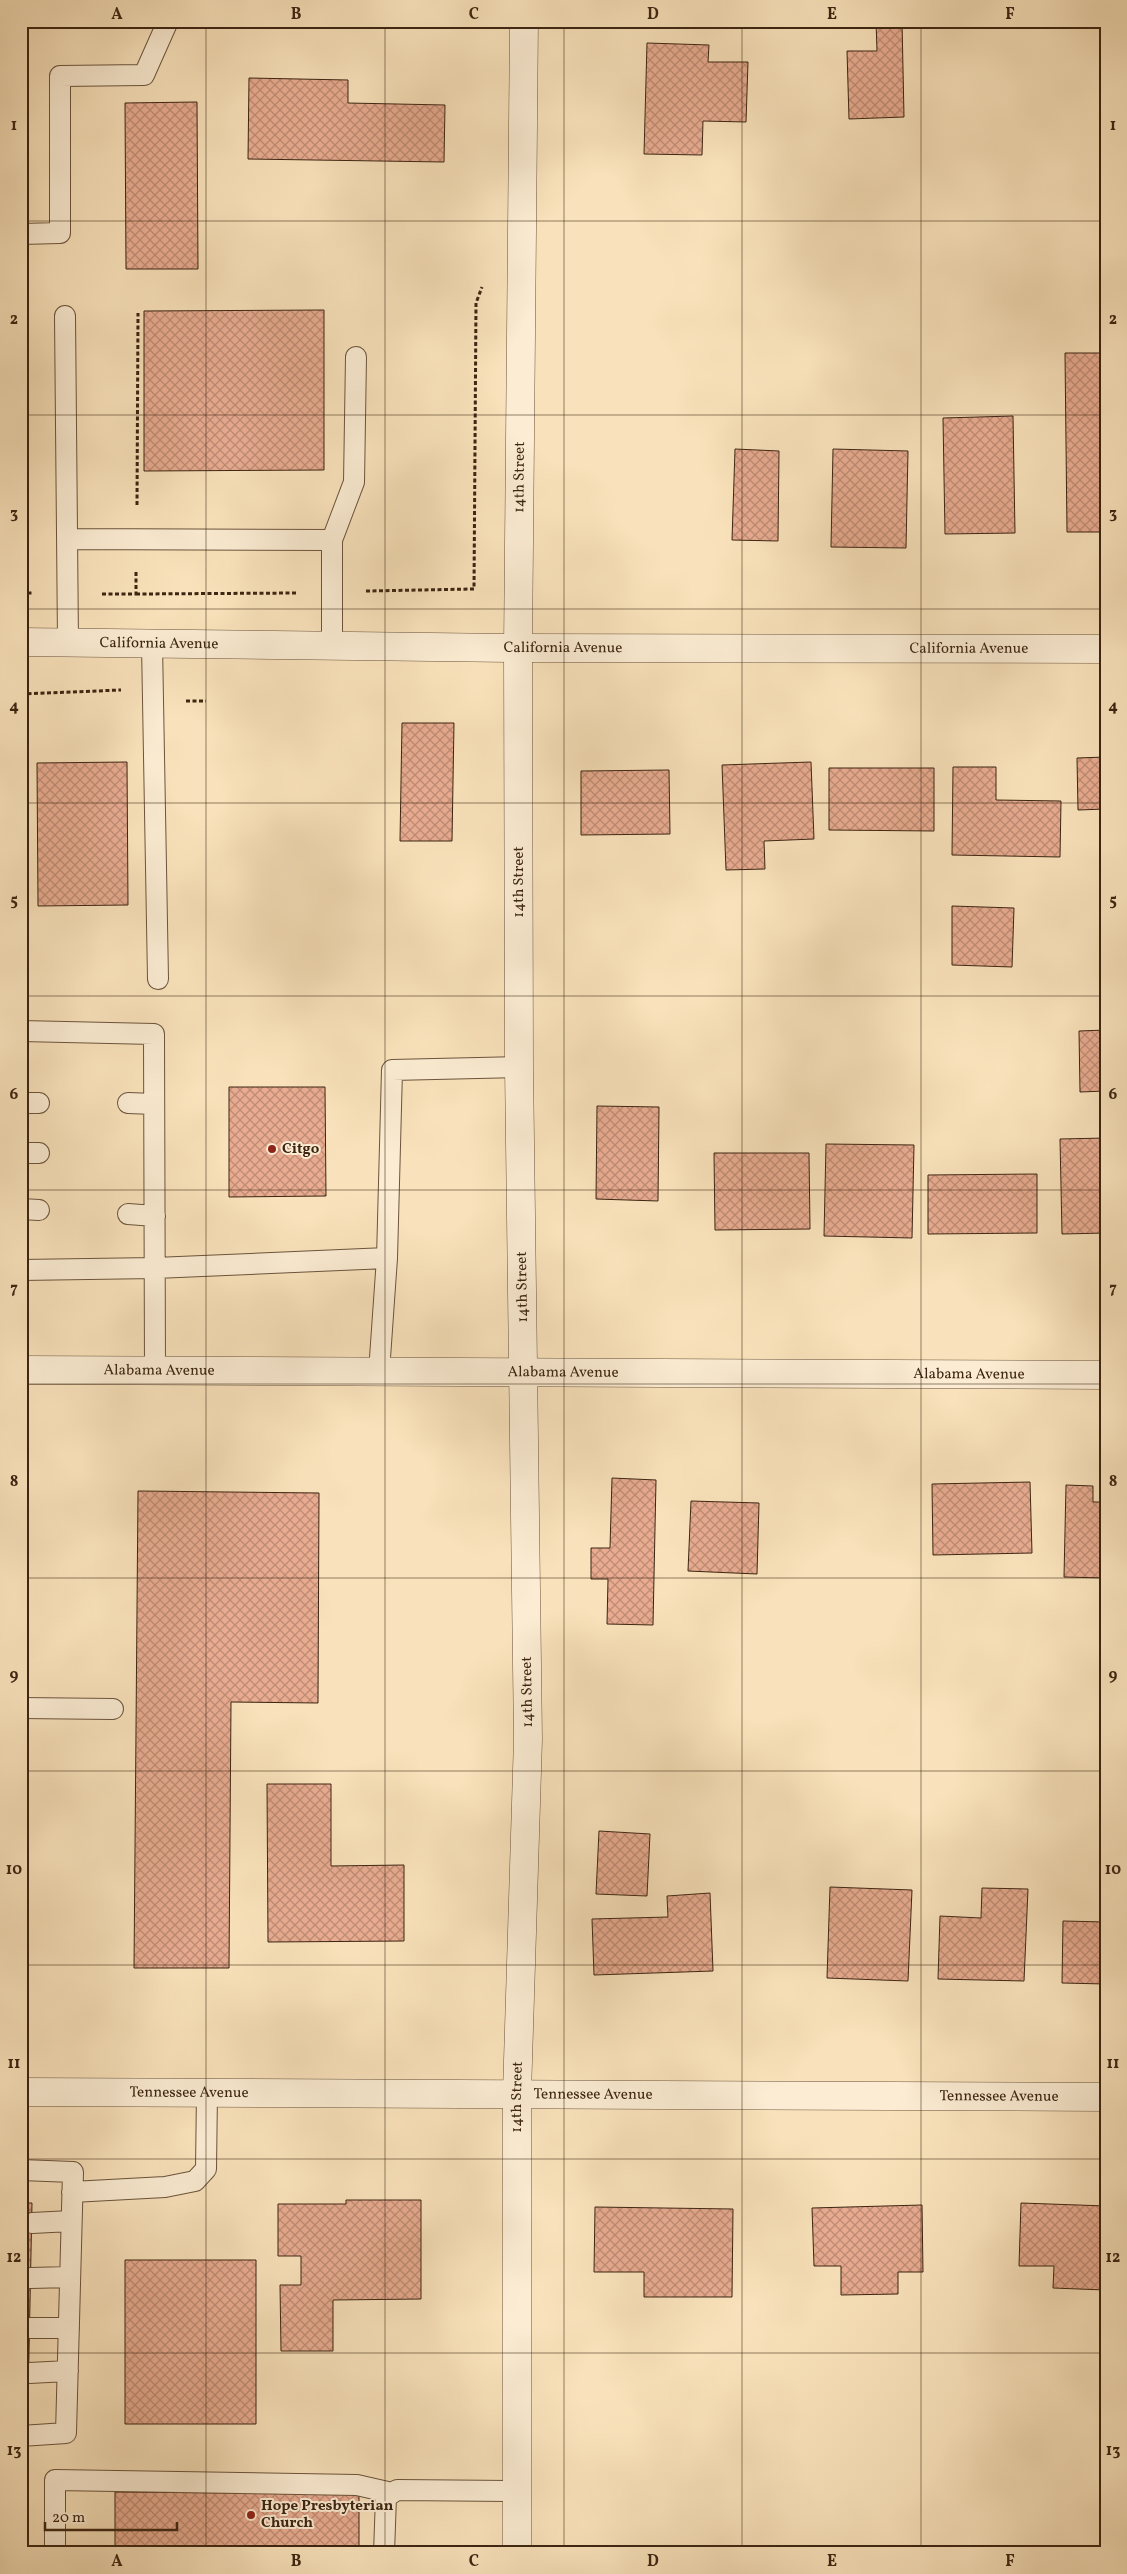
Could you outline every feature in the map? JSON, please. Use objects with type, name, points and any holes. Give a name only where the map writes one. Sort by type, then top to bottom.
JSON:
[{"type":"street","name":"14th Street","points":[[517,2553],[517,2094],[528,1739],[519,1067],[518,648],[524,21]]},
{"type":"street","name":"California Avenue","points":[[21,642],[518,648],[1106,649]]},
{"type":"street","name":"Alabama Avenue","points":[[21,1370],[1106,1375]]},
{"type":"street","name":"Tennessee Avenue","points":[[21,2092],[1106,2097]]},
{"type":"lane","points":[[21,234],[60,233],[60,76],[144,75],[168,21]]},
{"type":"lane","points":[[65,316],[68,642]]},
{"type":"lane","points":[[332,646],[332,540],[354,482],[356,357]]},
{"type":"lane","points":[[68,540],[332,540]]},
{"type":"lane","points":[[152,644],[158,979]]},
{"type":"lane","points":[[21,1031],[154,1034],[156,1371]]},
{"type":"lane","points":[[379,1372],[387,1258],[392,1070],[519,1067]]},
{"type":"lane","points":[[128,1103],[154,1104]]},
{"type":"lane","points":[[128,1214],[155,1216]]},
{"type":"lane","points":[[21,1270],[155,1268],[387,1258]]},
{"type":"lane","points":[[21,1708],[113,1709]]},
{"type":"lane","points":[[72,2192],[165,2187],[195,2181],[206,2168],[207,2092]]},
{"type":"lane","points":[[21,2170],[73,2172],[66,2433],[21,2436]]},
{"type":"lane","points":[[32,2223],[71,2221]]},
{"type":"lane","points":[[30,2278],[70,2277]]},
{"type":"lane","points":[[30,2328],[69,2328]]},
{"type":"lane","points":[[29,2372],[68,2371]]},
{"type":"lane","points":[[54,2553],[54,2480],[356,2485],[392,2493]]},
{"type":"lane","points":[[384,2553],[384,2510],[386,2498],[397,2490],[517,2491]]},
{"type":"path","points":[[21,593],[136,594],[474,589],[476,303],[485,279]]},
{"type":"path","points":[[136,594],[138,313]]},
{"type":"path","points":[[21,694],[122,690],[175,701],[206,701]]},
{"type":"building","points":[[876,21],[902,21],[904,117],[849,119],[847,51],[877,51]]},
{"type":"building","points":[[647,43],[709,45],[708,62],[748,62],[746,122],[703,121],[702,155],[644,154]]},
{"type":"building","points":[[249,78],[348,80],[348,103],[445,105],[444,162],[248,159]]},
{"type":"building","points":[[197,102],[198,269],[126,269],[125,103]]},
{"type":"building","points":[[324,310],[324,470],[144,471],[144,311]]},
{"type":"building","points":[[1065,353],[1106,353],[1106,532],[1067,532]]},
{"type":"building","points":[[1013,416],[1015,533],[945,534],[943,418]]},
{"type":"building","points":[[735,449],[779,451],[778,541],[732,540]]},
{"type":"building","points":[[833,449],[908,451],[906,548],[831,547]]},
{"type":"building","points":[[402,723],[454,723],[452,841],[400,841]]},
{"type":"building","points":[[1106,757],[1106,809],[1078,810],[1077,758]]},
{"type":"building","points":[[127,762],[128,905],[38,906],[37,763]]},
{"type":"building","points":[[811,762],[814,839],[764,841],[765,869],[726,870],[722,765]]},
{"type":"building","points":[[953,767],[996,767],[996,800],[1061,801],[1060,857],[952,855]]},
{"type":"building","points":[[829,768],[934,768],[934,831],[829,830]]},
{"type":"building","points":[[669,770],[670,834],[581,835],[581,771]]},
{"type":"building","points":[[952,906],[1014,908],[1012,967],[952,965]]},
{"type":"building","points":[[1106,1030],[1106,1091],[1080,1092],[1079,1031]]},
{"type":"building","points":[[229,1087],[325,1087],[326,1196],[229,1197]]},
{"type":"building","points":[[597,1106],[659,1107],[658,1201],[596,1199]]},
{"type":"building","points":[[1106,1138],[1106,1233],[1062,1234],[1060,1139]]},
{"type":"building","points":[[826,1144],[914,1145],[912,1238],[824,1236]]},
{"type":"building","points":[[714,1153],[809,1153],[810,1229],[715,1230]]},
{"type":"building","points":[[1037,1174],[1037,1233],[928,1234],[928,1175]]},
{"type":"building","points":[[612,1478],[656,1480],[653,1625],[607,1624],[608,1579],[591,1579],[591,1548],[610,1548]]},
{"type":"building","points":[[1030,1482],[1032,1553],[933,1555],[932,1484]]},
{"type":"building","points":[[1066,1485],[1093,1486],[1093,1502],[1106,1502],[1106,1578],[1064,1577]]},
{"type":"building","points":[[138,1491],[319,1493],[318,1703],[231,1702],[229,1968],[134,1968]]},
{"type":"building","points":[[691,1501],[759,1503],[757,1574],[688,1571]]},
{"type":"building","points":[[267,1784],[331,1784],[331,1866],[404,1865],[404,1941],[268,1942]]},
{"type":"building","points":[[599,1831],[650,1834],[647,1896],[596,1894]]},
{"type":"building","points":[[830,1887],[912,1890],[908,1981],[827,1978]]},
{"type":"building","points":[[982,1888],[1028,1889],[1024,1981],[938,1979],[940,1916],[981,1918]]},
{"type":"building","points":[[710,1893],[713,1971],[594,1975],[592,1919],[668,1917],[667,1896]]},
{"type":"building","points":[[1063,1921],[1106,1922],[1106,1984],[1062,1983]]},
{"type":"building","points":[[346,2200],[421,2200],[421,2299],[333,2300],[333,2351],[281,2351],[280,2285],[301,2285],[301,2256],[278,2256],[278,2204],[346,2204]]},
{"type":"building","points":[[21,2203],[32,2203],[28,2402],[21,2402]]},
{"type":"building","points":[[1021,2203],[1106,2206],[1105,2290],[1053,2288],[1054,2266],[1019,2266]]},
{"type":"building","points":[[922,2205],[923,2272],[898,2272],[898,2294],[841,2295],[841,2266],[814,2266],[812,2208]]},
{"type":"building","points":[[595,2207],[733,2209],[732,2297],[644,2297],[644,2272],[594,2272]]},
{"type":"building","points":[[125,2260],[256,2260],[256,2424],[125,2424]]},
{"type":"building","points":[[115,2492],[359,2494],[359,2553],[115,2553]]},
{"type":"place","name":"Citgo","points":[[272,1149]]},
{"type":"place","name":"Hope Presbyterian Church","points":[[251,2515]]}]
